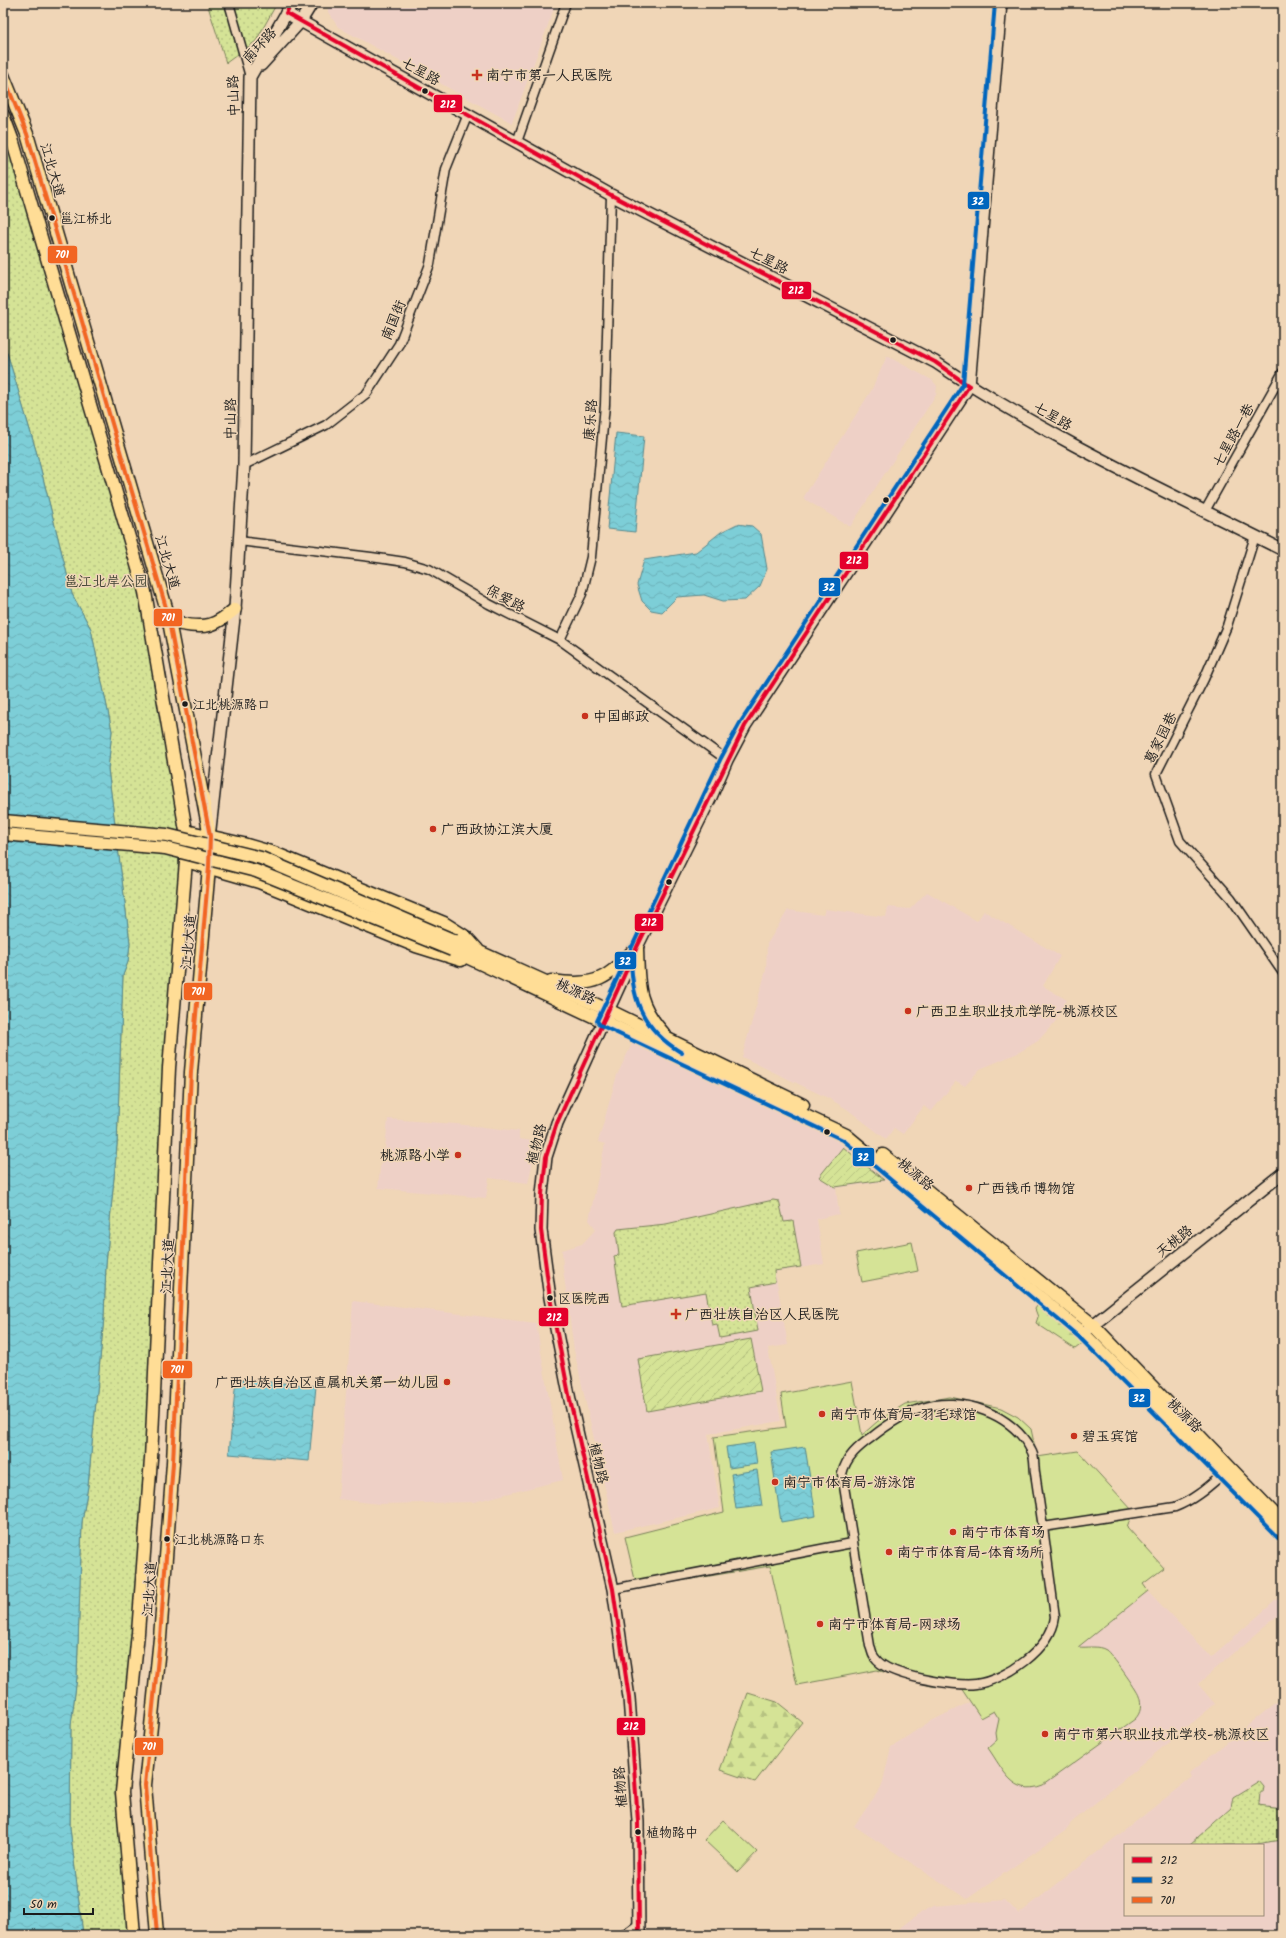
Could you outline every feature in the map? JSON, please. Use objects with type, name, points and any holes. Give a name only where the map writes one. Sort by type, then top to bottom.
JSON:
[{"type":"main road","name":"南环路","points":[[250,77],[292,3]]},
{"type":"main road","name":"南环路","points":[[250,77],[301,21],[312,3]]},
{"type":"main road","points":[[969,386],[1001,3]]},
{"type":"main road","name":"七星路","points":[[286,13],[611,195],[935,362],[969,386],[1098,458],[1283,550]]},
{"type":"main road","name":"江北大道","points":[[3,75],[27,134],[167,611],[210,836],[210,867],[191,1072],[173,1463],[160,1638],[145,1785],[157,1935]]},
{"type":"main road","name":"中山路","points":[[210,836],[235,609],[244,465],[250,77]]},
{"type":"main road","name":"江北大道","points":[[3,115],[12,140],[145,592],[186,831],[186,861],[169,1068],[151,1459],[138,1633],[122,1792],[134,1935]]},
{"type":"main road","name":"植物路","points":[[639,1929],[638,1822],[629,1698],[613,1589],[570,1400],[550,1298],[541,1230],[542,1194],[546,1157],[557,1123],[605,1015],[711,797],[727,760],[745,726],[969,386]]},
{"type":"main road","points":[[167,611],[181,624],[206,627],[220,622],[235,609]]},
{"type":"main road","points":[[3,821],[167,835],[261,858],[453,946]]},
{"type":"main road","points":[[186,831],[274,853],[444,923],[466,938],[483,959]]},
{"type":"main road","points":[[3,834],[165,848],[256,871],[453,946]]},
{"type":"main road","points":[[186,861],[259,882],[416,946],[451,958],[483,959]]},
{"type":"main road","name":"桃源路","points":[[453,946],[605,1015],[671,1041],[850,1129],[1093,1325],[1283,1523]]},
{"type":"main road","points":[[539,980],[584,983],[603,979],[616,969],[637,947]]},
{"type":"main road","points":[[637,947],[638,984],[643,1002],[651,1020],[671,1041]]},
{"type":"main road","name":"桃源路","points":[[483,959],[539,980],[605,1015],[846,1135],[1083,1333],[1283,1535]]},
{"type":"main road","name":"天桃路","points":[[1083,1333],[1283,1173]]},
{"type":"street","name":"中山路","points":[[229,3],[250,77]]},
{"type":"street","points":[[517,142],[566,3]]},
{"type":"street","name":"南国街","points":[[244,465],[326,425],[367,393],[399,344],[430,264],[446,169],[468,114]]},
{"type":"street","name":"康乐路","points":[[560,640],[582,594],[591,557],[605,405],[611,195]]},
{"type":"street","name":"七星路一巷","points":[[1205,511],[1283,372]]},
{"type":"street","name":"葛家园巷","points":[[1256,536],[1227,626],[1204,678],[1156,774],[1180,841],[1231,898],[1283,973]]},
{"type":"street","name":"保爱路","points":[[239,541],[405,562],[429,569],[490,604],[560,640],[727,760]]},
{"type":"street","points":[[952,1404],[978,1409],[1003,1419],[1021,1436],[1032,1453],[1043,1527],[1055,1617],[1054,1628],[1030,1657],[1008,1673],[976,1684],[943,1683],[911,1676],[886,1667],[875,1658],[870,1646],[852,1543],[842,1474],[845,1463],[866,1441],[882,1428],[904,1415],[923,1407],[952,1404]]},
{"type":"street","points":[[1043,1527],[1175,1507],[1199,1494],[1223,1474]]},
{"type":"street","points":[[613,1589],[852,1543]]},
{"type":"street","name":"植物路","points":[[624,1935],[639,1929]]},
{"type":"shaded area","name":"南宁市第一人民医院","points":[[328,3],[556,3],[512,123],[338,27],[328,12]]},
{"type":"shaded area","points":[[887,356],[932,380],[937,386],[936,395],[850,527],[803,498],[871,391]]},
{"type":"shaded area","name":"广西卫生职业技术学院-桃源校区","points":[[927,892],[977,921],[984,911],[1060,956],[1043,986],[1067,1000],[1055,1022],[1038,1041],[1018,1053],[980,1069],[965,1086],[956,1081],[931,1112],[924,1106],[903,1134],[894,1128],[886,1139],[847,1109],[828,1098],[742,1057],[766,970],[767,944],[788,910],[823,915],[825,909],[886,917],[888,907],[910,909]]},
{"type":"shaded area","name":"广西壮族自治区人民医院","points":[[633,1042],[831,1136],[887,1181],[836,1188],[839,1214],[817,1219],[824,1264],[775,1272],[788,1345],[768,1348],[781,1421],[708,1434],[720,1508],[615,1532],[574,1350],[563,1269],[562,1250],[582,1244],[596,1229],[589,1220],[605,1144],[598,1142],[617,1075]]},
{"type":"shaded area","name":"桃源路小学","points":[[388,1119],[456,1124],[519,1131],[519,1139],[540,1142],[533,1161],[528,1183],[489,1178],[486,1198],[378,1188],[382,1149],[385,1149]]},
{"type":"shaded area","name":"广西壮族自治区直属机关第一幼儿园","points":[[353,1301],[536,1323],[563,1480],[474,1502],[379,1504],[338,1499]]},
{"type":"shaded area","name":"南宁市第六职业技术学校-桃源校区","points":[[1148,1591],[1211,1657],[1283,1594],[1283,1611],[1198,1684],[1215,1704],[1071,1823],[1065,1831],[967,1899],[854,1826],[882,1786],[891,1747],[929,1722],[970,1702],[981,1718],[1055,1665]]},
{"type":"shaded area","points":[[1283,1697],[1283,1935],[890,1935],[918,1914],[934,1906],[1005,1900],[1019,1914],[1192,1777],[1189,1773]]},
{"type":"green space","points":[[207,3],[277,3],[256,41],[226,63]]},
{"type":"green space","name":"邕江北岸公园","points":[[3,115],[145,592],[186,831],[151,1459],[122,1792],[134,1935],[83,1935],[70,1828],[71,1725],[77,1677],[82,1522],[88,1486],[104,1317],[106,1264],[117,1145],[123,975],[128,962],[130,943],[108,769],[112,731],[91,629],[72,594],[37,454],[3,339]]},
{"type":"green space","points":[[843,1147],[884,1180],[835,1187],[819,1177]]},
{"type":"green space","points":[[773,1200],[779,1201],[784,1222],[793,1221],[801,1267],[774,1271],[775,1282],[751,1287],[758,1331],[720,1338],[717,1324],[712,1325],[706,1292],[622,1306],[614,1256],[619,1255],[616,1232],[618,1229],[666,1224]]},
{"type":"green space","points":[[912,1242],[918,1271],[862,1282],[856,1253]]},
{"type":"green space","points":[[1039,1303],[1072,1330],[1083,1343],[1075,1349],[1036,1323],[1038,1317],[1035,1309]]},
{"type":"green space","points":[[751,1339],[761,1391],[647,1411],[638,1359]]},
{"type":"green space","name":"南宁市体育局-体育场所","points":[[852,1381],[862,1435],[878,1421],[905,1404],[950,1397],[1001,1408],[1018,1417],[1031,1429],[1037,1457],[1078,1451],[1133,1511],[1127,1527],[1164,1568],[1143,1584],[1148,1591],[1078,1647],[1103,1648],[1109,1652],[1139,1696],[1139,1714],[1135,1719],[1043,1785],[1033,1788],[1024,1787],[1016,1784],[1004,1772],[988,1748],[997,1740],[996,1733],[999,1719],[994,1711],[981,1718],[961,1688],[931,1686],[877,1670],[797,1685],[770,1566],[637,1588],[625,1537],[724,1512],[714,1437],[786,1427],[781,1394]]},
{"type":"green space","points":[[748,1693],[777,1702],[802,1722],[755,1782],[720,1770]]},
{"type":"green space","points":[[1259,1781],[1264,1787],[1263,1792],[1260,1792],[1259,1805],[1283,1808],[1283,1845],[1282,1840],[1256,1844],[1190,1844],[1231,1808],[1233,1797]]},
{"type":"green space","points":[[723,1820],[757,1852],[738,1872],[704,1840]]},
{"type":"water","points":[[3,339],[37,454],[72,594],[91,629],[112,731],[108,769],[130,943],[128,962],[123,975],[117,1145],[106,1264],[104,1317],[88,1486],[82,1522],[77,1677],[71,1725],[70,1828],[83,1935],[3,1935]]},
{"type":"water","points":[[616,433],[644,436],[635,532],[607,529]]},
{"type":"water","points":[[737,524],[752,526],[761,534],[767,569],[760,586],[745,600],[723,601],[704,595],[677,597],[662,612],[651,610],[642,601],[637,585],[644,560],[696,552],[721,532]]},
{"type":"water","points":[[236,1379],[316,1386],[309,1461],[229,1454]]},
{"type":"water","points":[[754,1443],[757,1464],[729,1468],[726,1447]]},
{"type":"water","points":[[805,1447],[816,1516],[781,1522],[771,1452]]},
{"type":"water","points":[[757,1470],[762,1506],[736,1509],[731,1474]]},
{"type":"transit line","name":"212","points":[[292,3],[286,13],[611,195],[935,362],[969,386]]},
{"type":"transit line","name":"32","points":[[995,3],[963,384],[740,723],[721,758],[597,1021],[600,1025],[843,1140],[1079,1337],[1279,1539]]},
{"type":"transit line","name":"701","points":[[3,75],[27,134],[167,611],[210,836],[209,867],[191,1072],[173,1463],[160,1638],[145,1785],[157,1935]]},
{"type":"transit line","name":"212","points":[[639,1935],[638,1821],[629,1698],[613,1589],[570,1400],[550,1298],[541,1230],[542,1194],[546,1157],[557,1123],[637,947],[745,726],[969,386]]},
{"type":"transit line","name":"32","points":[[631,947],[632,980],[635,995],[640,1008],[647,1021],[656,1032],[667,1043],[682,1053]]},
{"type":"place","name":"南宁市第一人民医院","points":[[477,75]]},
{"type":"place","name":"邕江桥北","points":[[52,218]]},
{"type":"place","name":"江北桃源路口","points":[[185,704]]},
{"type":"place","name":"中国邮政","points":[[585,716]]},
{"type":"place","name":"广西政协江滨大厦","points":[[433,829]]},
{"type":"place","name":"广西卫生职业技术学院-桃源校区","points":[[908,1011]]},
{"type":"place","name":"桃源路小学","points":[[458,1155]]},
{"type":"place","name":"广西钱币博物馆","points":[[969,1188]]},
{"type":"place","name":"区医院西","points":[[550,1298]]},
{"type":"place","name":"广西壮族自治区人民医院","points":[[676,1314]]},
{"type":"place","name":"广西壮族自治区直属机关第一幼儿园","points":[[447,1382]]},
{"type":"place","name":"南宁市体育局-羽毛球馆","points":[[822,1414]]},
{"type":"place","name":"碧玉宾馆","points":[[1074,1436]]},
{"type":"place","name":"南宁市体育局-游泳馆","points":[[775,1482]]},
{"type":"place","name":"南宁市体育场","points":[[953,1532]]},
{"type":"place","name":"江北桃源路口东","points":[[167,1539]]},
{"type":"place","name":"南宁市体育局-体育场所","points":[[889,1552]]},
{"type":"place","name":"南宁市体育局-网球场","points":[[820,1624]]},
{"type":"place","name":"南宁市第六职业技术学校-桃源校区","points":[[1045,1734]]},
{"type":"place","name":"植物路中","points":[[638,1832]]}]
